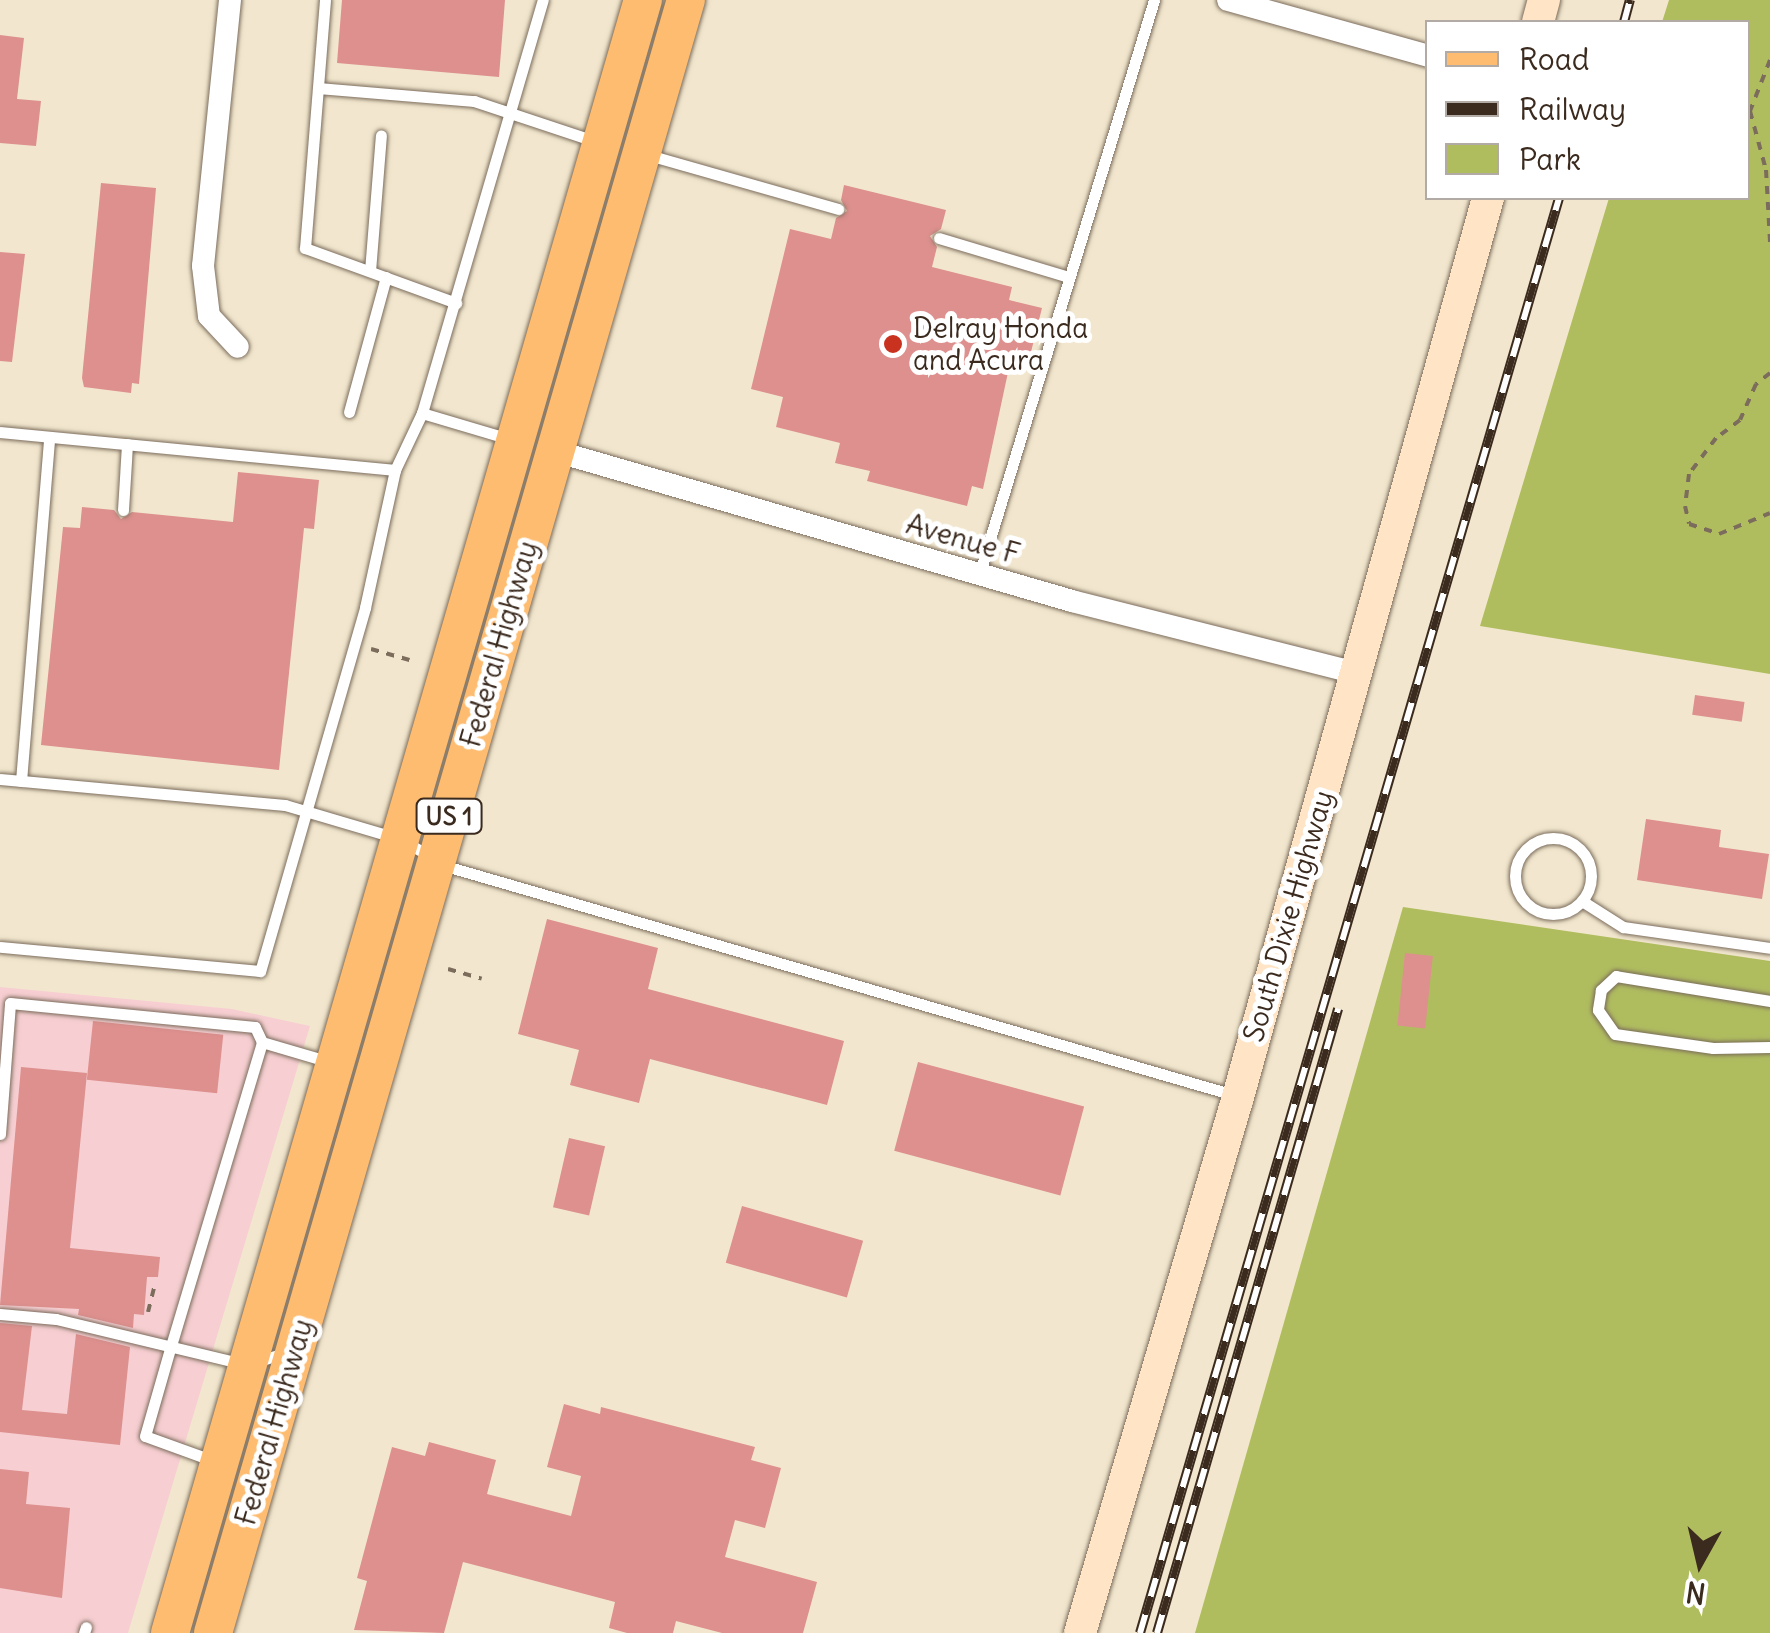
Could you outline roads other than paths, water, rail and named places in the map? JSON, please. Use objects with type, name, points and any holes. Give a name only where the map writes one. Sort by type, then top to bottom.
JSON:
[{"type":"main road","name":"Federal Highway","points":[[170,1633],[643,0]]},
{"type":"main road","name":"Federal Highway","points":[[212,1633],[686,0]]},
{"type":"street","points":[[230,0],[204,266],[209,316],[238,347]]},
{"type":"street","points":[[1228,0],[1282,7],[1425,55]]},
{"type":"street","name":"South Dixie Highway","points":[[1080,1633],[1238,1097],[1487,200]]},
{"type":"street","name":"Avenue F","points":[[555,452],[980,575],[1357,672]]},
{"type":"lane","points":[[325,0],[305,248],[456,303]]},
{"type":"lane","points":[[0,947],[260,971],[364,608],[394,470],[422,414],[513,114],[543,0]]},
{"type":"lane","points":[[980,575],[1154,0]]},
{"type":"lane","points":[[318,88],[474,101],[601,143]]},
{"type":"lane","points":[[370,271],[381,135]]},
{"type":"lane","points":[[641,153],[838,209]]},
{"type":"lane","points":[[939,238],[1070,277]]},
{"type":"lane","points":[[349,412],[386,277]]},
{"type":"lane","points":[[422,414],[516,440]]},
{"type":"lane","points":[[0,432],[394,470]]},
{"type":"lane","points":[[21,781],[49,437]]},
{"type":"lane","points":[[123,510],[127,444]]},
{"type":"lane","points":[[0,779],[304,812],[400,839],[436,863],[1238,1097]]},
{"type":"lane","points":[[1553,838],[1582,851],[1591,882],[1582,901],[1564,913],[1532,908],[1515,882],[1524,851],[1553,838]]},
{"type":"lane","points":[[1582,901],[1623,927],[1770,948]]},
{"type":"lane","points":[[1770,1001],[1616,976],[1601,990],[1598,1010],[1615,1034],[1713,1048],[1770,1047]]},
{"type":"lane","points":[[0,1134],[10,1002],[255,1027],[262,1042],[145,1436],[219,1462]]},
{"type":"lane","points":[[262,1042],[334,1064]]},
{"type":"lane","points":[[0,1314],[56,1319],[170,1349],[247,1364],[294,1350]]},
{"type":"railway","points":[[1625,20],[1630,0]]},
{"type":"railway","points":[[1140,1633],[1558,200]]},
{"type":"railway","points":[[1157,1633],[1338,1009]]},
{"type":"place","name":"Delray Honda and Acura","points":[[893,344]]}]
